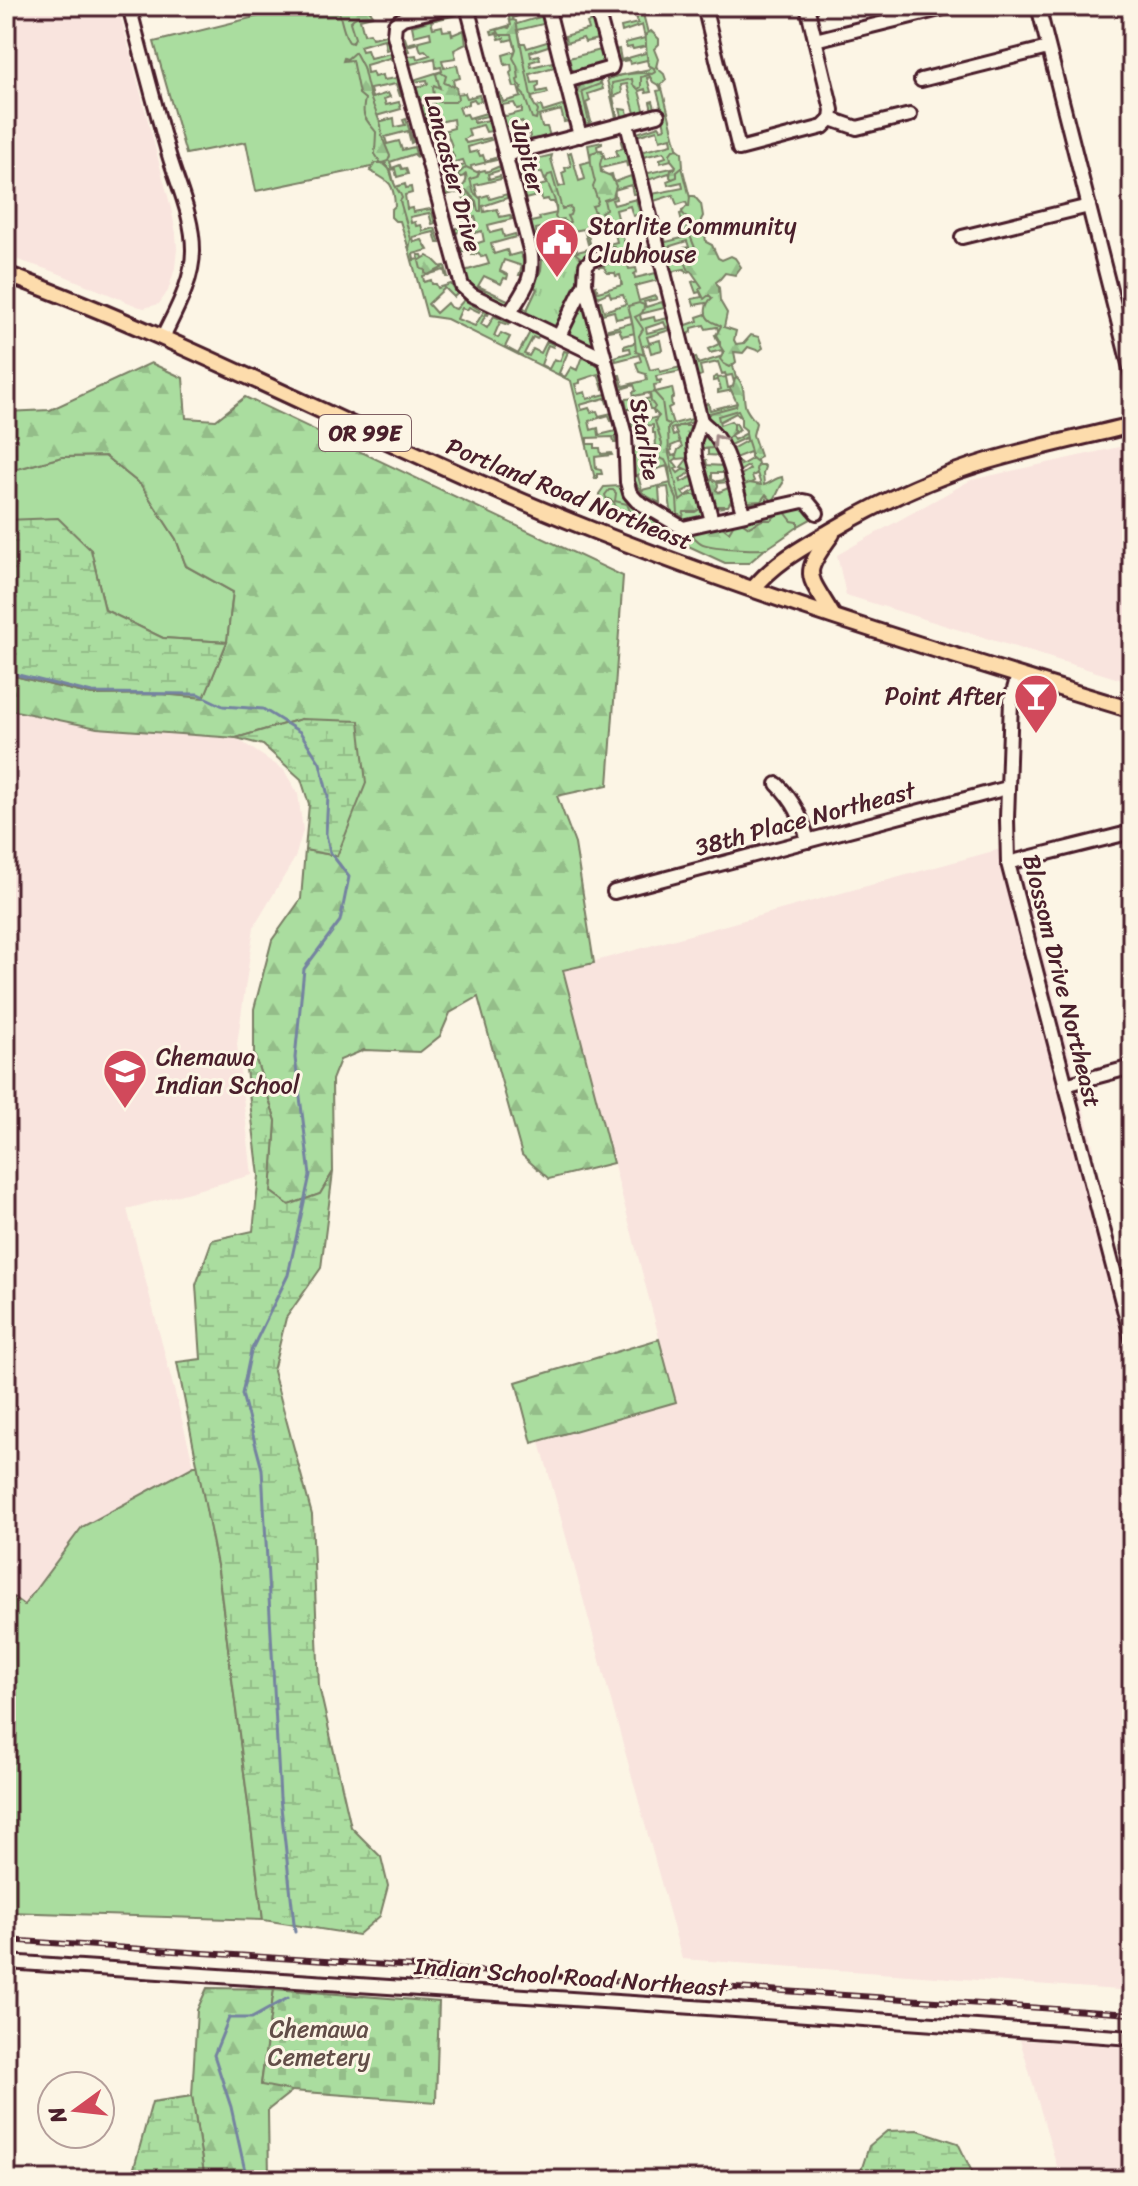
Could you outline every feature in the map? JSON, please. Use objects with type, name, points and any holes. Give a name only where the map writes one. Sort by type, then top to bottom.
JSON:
[{"type":"main road","name":"Portland Road Northeast","points":[[6,274],[83,302],[364,432],[617,540],[833,616],[1132,710]]},
{"type":"main road","points":[[753,589],[776,564],[837,527],[938,478],[988,461],[1132,425]]},
{"type":"main road","points":[[833,616],[812,580],[810,570],[812,562],[837,527]]},
{"type":"street","points":[[129,6],[187,212],[193,250],[186,288],[163,337]]},
{"type":"street","name":"Lancaster Drive","points":[[454,6],[403,18],[395,24],[394,35],[462,286],[472,295],[605,359]]},
{"type":"street","name":"Jupiter","points":[[467,6],[531,254],[529,280],[510,313]]},
{"type":"street","points":[[547,6],[580,136]]},
{"type":"street","points":[[566,81],[611,68],[596,6]]},
{"type":"street","points":[[704,6],[739,149],[823,127],[831,119],[832,110],[807,6]]},
{"type":"street","points":[[815,40],[952,6]]},
{"type":"street","points":[[1038,6],[1132,376]]},
{"type":"street","points":[[921,80],[1048,48]]},
{"type":"street","points":[[505,155],[658,115]]},
{"type":"street","points":[[831,119],[857,128],[910,115]]},
{"type":"street","points":[[627,124],[701,421],[694,442],[695,457],[712,521]]},
{"type":"street","points":[[962,237],[1089,206]]},
{"type":"street","points":[[559,336],[585,283],[586,265],[592,259],[608,255]]},
{"type":"street","name":"Starlite","points":[[585,283],[625,435],[630,493],[637,501],[683,528],[803,501],[808,502],[817,513]]},
{"type":"street","points":[[701,421],[724,447],[743,513]]},
{"type":"street","name":"Blossom Drive Northeast","points":[[1018,675],[1011,700],[1008,863],[1132,1340]]},
{"type":"street","points":[[777,784],[793,803],[808,841]]},
{"type":"street","name":"38th Place Northeast","points":[[614,892],[1007,788]]},
{"type":"street","points":[[1008,863],[1132,832]]},
{"type":"street","points":[[1065,1085],[1132,1067]]},
{"type":"street","name":"Indian School Road Northeast","points":[[6,1962],[1132,2038]]},
{"type":"shaded area","points":[[6,6],[118,6],[176,233],[175,268],[168,291],[159,304],[144,308],[137,306],[55,272],[6,256]]},
{"type":"shaded area","points":[[1132,444],[1132,683],[846,595],[837,555],[971,480]]},
{"type":"shaded area","name":"Chemawa Indian School","points":[[6,709],[97,728],[236,738],[284,770],[298,794],[303,830],[295,858],[254,927],[237,1044],[252,1175],[127,1209],[194,1466],[82,1527],[24,1606],[6,1592]]},
{"type":"shaded area","points":[[1015,845],[1095,1153],[1091,1155],[1125,1287],[1132,1285],[1132,1991],[682,1959],[540,1442],[676,1402],[563,970]]},
{"type":"shaded area","points":[[1020,2040],[1132,2047],[1132,2180],[1061,2180]]},
{"type":"green space","points":[[299,6],[369,6],[372,16],[360,19],[364,34],[370,33],[372,38],[386,35],[389,49],[386,50],[384,39],[360,46],[362,51],[367,50],[370,58],[391,53],[392,60],[366,65],[367,73],[372,72],[374,77],[382,75],[383,80],[396,78],[402,96],[396,84],[370,89],[372,98],[388,93],[390,97],[384,99],[386,105],[399,102],[401,109],[376,116],[378,122],[394,118],[395,127],[405,125],[403,120],[406,119],[413,142],[408,131],[385,137],[387,144],[399,141],[402,150],[414,147],[417,157],[414,154],[390,162],[392,168],[400,165],[402,169],[406,168],[408,174],[397,177],[395,169],[391,170],[395,187],[405,184],[406,188],[411,187],[412,193],[405,195],[407,209],[412,208],[413,212],[431,209],[435,223],[432,224],[429,213],[410,217],[411,223],[421,225],[423,231],[435,228],[440,243],[437,243],[434,232],[413,237],[414,242],[422,240],[428,250],[413,254],[414,260],[422,255],[433,268],[445,266],[448,277],[444,270],[423,276],[424,282],[431,280],[438,288],[451,284],[457,294],[454,297],[445,288],[428,304],[436,313],[447,303],[456,309],[464,300],[480,310],[462,308],[457,319],[475,326],[484,311],[489,313],[481,324],[487,328],[494,316],[509,323],[500,322],[494,336],[498,338],[501,333],[510,337],[505,347],[518,354],[530,332],[539,336],[537,339],[533,337],[524,354],[529,356],[533,349],[541,353],[547,341],[554,345],[548,345],[541,365],[549,369],[554,359],[560,361],[564,351],[568,352],[559,373],[565,377],[571,367],[577,370],[581,359],[585,358],[599,367],[605,388],[598,374],[575,384],[578,394],[585,392],[587,399],[606,394],[609,402],[605,398],[580,405],[582,410],[589,408],[591,412],[597,411],[599,416],[612,413],[614,420],[611,421],[609,415],[589,421],[591,430],[598,428],[599,435],[616,431],[616,443],[613,437],[587,438],[587,444],[595,444],[601,454],[612,455],[595,457],[596,469],[601,470],[602,474],[597,474],[597,479],[595,479],[571,381],[447,319],[427,316],[386,164],[256,191],[246,142],[186,154],[154,42]]},
{"type":"green space","points":[[341,6],[366,6],[373,15],[358,16],[350,22],[355,38],[352,43],[343,27],[339,11]]},
{"type":"green space","points":[[506,6],[515,6],[518,16],[513,18],[514,25],[543,16],[543,24],[518,30],[521,43],[525,43],[527,48],[550,41],[551,45],[530,52],[531,57],[539,55],[540,59],[530,62],[531,67],[553,62],[554,67],[530,74],[532,83],[539,82],[537,92],[547,90],[548,93],[532,97],[534,107],[541,106],[543,112],[565,105],[570,121],[564,122],[561,110],[539,116],[542,127],[547,127],[550,136],[571,131],[572,134],[539,142],[537,138],[533,139],[534,143],[513,149],[511,146],[531,141],[528,128],[524,128],[522,121],[506,127],[503,115],[522,112],[522,108],[517,109],[514,103],[502,105],[502,112],[497,94],[500,93],[503,102],[521,97],[518,87],[514,87],[511,64],[505,65],[503,55],[516,51],[513,39],[499,39],[497,33],[492,34],[491,31],[511,25]]},
{"type":"green space","points":[[591,6],[605,66],[574,77],[569,58],[601,50],[598,39],[585,42],[583,38],[566,43],[565,36],[589,29],[587,23],[593,21],[590,12],[563,15],[562,8]]},
{"type":"green space","points":[[641,6],[768,503],[747,503],[742,499],[762,486],[758,473],[752,476],[754,481],[741,489],[735,479],[750,469],[748,466],[735,474],[732,464],[738,461],[741,465],[753,458],[750,452],[730,460],[728,451],[746,441],[745,438],[728,446],[717,429],[724,430],[736,423],[740,430],[731,435],[734,440],[747,433],[742,419],[736,413],[713,425],[704,405],[708,403],[710,410],[737,403],[734,390],[718,393],[721,389],[718,380],[713,381],[713,378],[726,377],[728,388],[735,386],[732,375],[722,374],[718,362],[700,366],[702,375],[697,377],[692,358],[696,357],[698,364],[723,356],[722,350],[710,353],[708,349],[719,344],[715,335],[719,334],[717,327],[706,329],[704,325],[692,328],[688,340],[684,326],[709,313],[706,303],[694,305],[692,299],[702,297],[700,292],[696,293],[692,282],[699,280],[696,270],[686,272],[685,269],[672,274],[669,262],[699,255],[698,249],[685,252],[684,248],[689,247],[687,241],[664,248],[661,238],[664,237],[666,242],[686,237],[680,214],[688,208],[686,202],[677,205],[673,195],[654,201],[652,194],[683,188],[682,182],[668,185],[667,181],[672,179],[669,173],[648,180],[646,171],[676,167],[675,159],[660,163],[660,159],[666,157],[664,152],[643,157],[640,150],[672,144],[671,137],[660,140],[657,130],[637,136],[637,133],[659,126],[665,128],[661,109],[652,111],[650,102],[653,101],[655,108],[661,106],[657,76],[647,78],[651,92],[646,93],[645,89],[639,91],[645,113],[623,119],[620,109],[627,110],[628,115],[635,113],[627,84],[621,85],[622,93],[613,97],[618,120],[588,128],[578,86],[600,80],[603,89],[588,94],[590,101],[586,103],[592,125],[616,118],[607,78],[650,69],[647,60],[630,64],[629,60],[618,62],[615,50],[619,49],[621,60],[649,52],[647,46],[633,49],[627,48],[625,43],[645,38],[642,25],[622,32],[621,27],[638,23],[635,12],[606,15],[606,13]]},
{"type":"green space","points":[[456,12],[457,15],[431,21],[433,28],[442,26],[443,31],[451,30],[452,35],[464,30],[466,44],[454,50],[456,58],[442,60],[444,68],[457,65],[460,78],[453,80],[456,94],[465,93],[467,98],[479,95],[481,101],[474,99],[459,107],[462,115],[467,114],[469,118],[486,113],[487,116],[473,119],[474,123],[489,120],[492,131],[486,132],[483,125],[468,129],[470,136],[464,139],[466,143],[490,138],[468,147],[469,153],[478,151],[485,161],[496,160],[471,166],[472,173],[486,172],[500,166],[501,170],[488,174],[489,179],[500,176],[501,179],[475,185],[478,198],[488,195],[490,199],[507,194],[507,198],[483,206],[484,212],[497,209],[500,217],[510,215],[512,219],[488,225],[490,233],[502,230],[504,237],[515,234],[516,237],[491,244],[494,254],[507,250],[509,256],[520,253],[524,269],[519,275],[522,266],[504,260],[500,271],[508,275],[507,279],[504,278],[501,284],[484,276],[478,286],[510,301],[507,306],[483,296],[485,290],[478,288],[476,291],[466,280],[464,271],[489,264],[486,256],[481,257],[479,253],[472,255],[471,249],[460,252],[460,249],[484,241],[482,231],[468,235],[466,230],[456,233],[454,229],[477,223],[475,217],[463,220],[460,208],[476,204],[474,198],[464,200],[463,197],[467,195],[465,190],[446,195],[444,191],[468,185],[466,176],[453,179],[451,173],[438,176],[437,173],[465,165],[463,160],[450,163],[449,159],[454,157],[452,152],[435,157],[432,148],[452,146],[447,133],[429,138],[425,125],[428,124],[431,134],[454,128],[453,119],[439,122],[437,116],[424,119],[420,106],[434,103],[433,97],[419,100],[415,88],[428,84],[427,80],[413,80],[442,71],[441,67],[436,68],[435,58],[411,64],[408,56],[416,55],[417,59],[430,55],[425,50],[421,51],[418,43],[407,46],[409,51],[405,52],[401,39],[405,38],[407,44],[431,38],[430,32],[414,36],[412,26]]},
{"type":"green space","points":[[513,20],[516,21],[532,101],[538,111],[536,119],[532,118],[520,91],[522,87],[518,84],[512,35],[500,35],[497,30],[509,28]]},
{"type":"green space","points":[[651,31],[659,39],[654,49],[658,59],[656,67],[666,80],[660,86],[649,75],[641,77],[641,87],[638,89],[632,79],[612,83],[611,95],[607,80],[655,72],[648,65],[646,49],[646,34]]},
{"type":"green space","points":[[355,52],[363,67],[390,156],[388,161],[382,163],[389,169],[402,198],[400,201],[411,239],[409,249],[400,221],[391,217],[395,206],[392,187],[370,171],[375,163],[381,163],[375,154],[376,132],[365,117],[365,99],[359,94],[352,60],[343,61]]},
{"type":"green space","points":[[440,72],[446,76],[444,83],[456,87],[458,99],[455,102],[438,102],[434,97],[434,85],[440,88],[436,74]]},
{"type":"green space","points":[[596,79],[600,80],[600,84],[582,91],[589,123],[586,126],[577,90]]},
{"type":"green space","points":[[623,140],[629,165],[626,162],[601,168],[604,176],[612,174],[614,182],[631,176],[636,194],[633,194],[631,185],[614,190],[616,199],[612,200],[614,205],[636,199],[640,214],[633,216],[630,206],[616,210],[627,253],[650,247],[654,259],[650,259],[648,252],[626,258],[629,269],[636,268],[635,278],[656,273],[658,280],[635,286],[639,301],[655,296],[657,299],[644,302],[646,307],[662,302],[664,308],[640,314],[641,320],[668,318],[670,326],[666,327],[664,322],[646,328],[647,333],[670,327],[670,330],[647,337],[649,343],[660,340],[662,350],[651,353],[649,345],[642,346],[650,370],[659,368],[660,372],[681,367],[682,371],[656,376],[657,381],[662,380],[654,385],[655,392],[672,388],[674,397],[671,399],[672,406],[668,408],[673,424],[692,419],[690,408],[696,421],[671,429],[673,436],[685,432],[685,440],[671,446],[672,456],[688,445],[689,451],[673,461],[678,467],[675,469],[678,473],[685,468],[695,470],[680,479],[681,482],[696,475],[698,484],[682,492],[685,496],[698,489],[705,516],[682,522],[671,510],[668,487],[659,488],[660,503],[643,493],[634,477],[638,476],[642,490],[671,483],[667,466],[634,476],[634,448],[656,447],[653,425],[631,427],[631,424],[658,417],[648,402],[632,404],[633,409],[627,409],[625,399],[634,398],[636,402],[650,398],[649,393],[634,396],[634,385],[622,391],[618,375],[623,386],[647,380],[646,374],[639,372],[636,363],[641,361],[639,355],[616,361],[615,357],[631,352],[624,346],[637,342],[635,333],[622,336],[619,329],[608,331],[632,323],[631,316],[616,319],[614,311],[602,314],[598,301],[601,301],[604,311],[626,304],[623,295],[611,297],[609,292],[598,297],[594,287],[598,292],[622,285],[620,275],[607,273],[604,267],[600,267],[600,261],[616,257],[614,246],[602,249],[600,246],[617,242],[612,221],[586,227],[588,244],[584,229],[573,231],[577,252],[589,249],[589,255],[578,268],[579,284],[557,329],[523,312],[537,289],[534,286],[542,260],[570,253],[568,246],[552,250],[551,247],[564,243],[558,231],[564,230],[562,223],[536,229],[537,236],[543,234],[544,239],[535,241],[531,222],[557,213],[554,202],[542,200],[541,195],[525,199],[519,177],[522,177],[526,190],[546,184],[542,172],[533,170],[528,161],[552,155],[559,187],[565,185],[562,173],[571,166],[568,153],[571,152],[579,181],[585,179],[581,164],[591,161],[588,145],[602,142],[597,146],[605,159],[618,156],[616,150],[623,148]]},
{"type":"green space","points":[[678,149],[682,152],[683,167],[672,179],[671,169],[676,166],[670,154]]},
{"type":"green space","points":[[600,150],[603,154],[601,172],[611,176],[616,186],[613,197],[604,200],[606,209],[601,212],[604,215],[597,221],[592,219],[591,214],[595,212],[592,206],[598,201],[593,187],[591,153]]},
{"type":"green space","points":[[466,167],[479,173],[470,179],[474,193],[481,199],[481,211],[478,211],[476,201],[467,191],[456,193],[465,184],[466,174],[456,176]]},
{"type":"green space","points":[[552,174],[562,209],[572,209],[567,216],[570,222],[567,224],[555,217],[555,203],[546,179]]},
{"type":"green space","points":[[690,196],[701,204],[706,242],[712,245],[718,258],[722,260],[731,256],[741,267],[735,275],[725,273],[716,282],[720,301],[727,313],[724,327],[736,331],[736,344],[744,343],[751,335],[759,337],[763,348],[759,351],[748,347],[743,353],[734,352],[736,362],[730,367],[720,359],[724,352],[716,335],[721,326],[707,316],[707,306],[712,298],[709,295],[704,299],[699,289],[702,287],[686,264],[688,254],[697,253],[682,212],[689,207]]},
{"type":"green space","points":[[574,252],[582,259],[577,272],[579,284],[557,329],[525,315],[524,308],[527,310],[537,289],[534,286],[542,260]]},
{"type":"green space","points":[[427,256],[442,268],[428,275],[425,273],[419,261]]},
{"type":"green space","points":[[582,299],[594,347],[566,334]]},
{"type":"green space","points":[[644,305],[644,309],[635,317],[643,329],[639,336],[644,355],[636,352],[628,306]]},
{"type":"green space","points":[[151,363],[183,378],[186,418],[216,420],[245,397],[623,576],[608,785],[557,796],[575,844],[594,963],[563,970],[613,1163],[549,1179],[522,1155],[478,997],[450,1013],[440,1036],[420,1052],[364,1050],[340,1060],[332,1080],[333,1172],[320,1194],[289,1205],[271,1192],[276,1121],[254,1054],[254,1009],[272,940],[301,899],[305,850],[337,856],[301,719],[236,738],[97,728],[6,709],[6,674],[92,695],[204,697],[227,642],[233,592],[186,566],[176,539],[141,485],[105,456],[62,457],[6,472],[6,412],[50,410]]},
{"type":"green space","points":[[738,378],[746,408],[756,423],[753,435],[760,456],[756,461],[751,457],[738,410],[718,416],[720,425],[731,421],[734,424],[734,432],[728,438],[707,417],[710,413],[736,406],[730,388]]},
{"type":"green space","points":[[654,392],[662,401],[665,422],[671,425],[668,428],[669,454],[680,501],[691,495],[711,498],[713,495],[703,480],[707,477],[717,482],[716,490],[719,492],[728,488],[732,490],[728,506],[705,506],[695,512],[684,512],[683,517],[678,514],[669,468],[665,460],[652,451],[652,446],[661,447],[662,444],[655,421],[659,416],[653,410],[655,407],[651,401],[650,393]]},
{"type":"green space","points":[[678,426],[695,426],[699,433],[706,432],[718,446],[699,449],[692,472],[681,467],[688,458],[678,459],[676,456],[682,447],[675,430]]},
{"type":"green space","points":[[703,430],[723,456],[708,455],[708,449],[701,449],[698,459],[706,460],[707,465],[725,466],[730,482],[718,483],[724,480],[724,473],[712,473],[712,492],[727,492],[731,485],[731,501],[724,507],[712,506],[696,456]]},
{"type":"green space","points":[[105,456],[141,485],[176,539],[186,566],[233,592],[227,642],[163,638],[105,610],[91,550],[17,521],[6,520],[6,472],[62,457]]},
{"type":"green space","points":[[757,465],[765,467],[764,485],[782,477],[783,483],[772,501],[766,494],[761,501],[746,502],[740,487],[749,483],[761,485]]},
{"type":"green space","points":[[619,486],[629,500],[659,523],[663,530],[678,536],[792,509],[803,509],[811,519],[780,536],[749,563],[725,563],[602,506],[599,494],[604,487]]},
{"type":"green space","points":[[609,490],[616,493],[615,501],[627,504],[631,513],[628,517],[621,517],[614,502],[606,498]]},
{"type":"green space","points":[[784,511],[792,521],[798,522],[798,527],[767,548],[713,546],[701,543],[691,535],[692,531],[721,526],[729,532],[735,522],[749,527],[762,520],[771,520]]},
{"type":"green space","points":[[58,518],[91,550],[105,610],[163,638],[227,642],[204,698],[160,694],[92,695],[6,674],[6,520]]},
{"type":"green space","points":[[301,719],[359,721],[366,783],[337,856],[305,850],[309,804],[301,779],[263,745],[236,738]]},
{"type":"green space","points":[[254,1054],[276,1121],[271,1192],[289,1205],[320,1194],[333,1172],[321,1268],[286,1318],[273,1371],[312,1515],[319,1686],[351,1827],[381,1857],[388,1886],[380,1916],[358,1935],[263,1920],[218,1570],[177,1362],[201,1359],[196,1285],[212,1240],[253,1231],[259,1176],[245,1061]]},
{"type":"green space","points":[[659,1339],[676,1402],[532,1443],[516,1382]]},
{"type":"green space","points":[[198,1466],[218,1570],[263,1920],[6,1912],[6,1592],[24,1605],[82,1527]]},
{"type":"green space","points":[[207,1988],[274,1989],[261,2084],[292,2091],[268,2110],[269,2180],[205,2180],[192,2096],[197,2010]]},
{"type":"green space","name":"Chemawa Cemetery","points":[[274,1989],[439,2002],[436,2102],[292,2091],[261,2085]]},
{"type":"green space","points":[[192,2096],[205,2180],[139,2180],[134,2168],[152,2102]]},
{"type":"green space","points":[[918,2130],[958,2143],[976,2180],[858,2180],[869,2146],[887,2131]]},
{"type":"waterway","points":[[6,672],[92,693],[198,694],[223,706],[263,709],[300,732],[320,763],[328,796],[326,834],[330,852],[349,877],[340,921],[304,969],[295,1058],[310,1175],[288,1275],[251,1351],[242,1394],[262,1469],[280,1798],[295,1932]]},
{"type":"waterway","points":[[247,2180],[231,2107],[214,2055],[229,2018],[252,2018],[288,1998]]},
{"type":"railway","points":[[6,1940],[1132,2014]]},
{"type":"place","name":"Starlite Community Clubhouse","points":[[557,279]]},
{"type":"place","name":"Point After","points":[[1036,735]]},
{"type":"place","name":"Chemawa Indian School","points":[[125,1110]]}]
